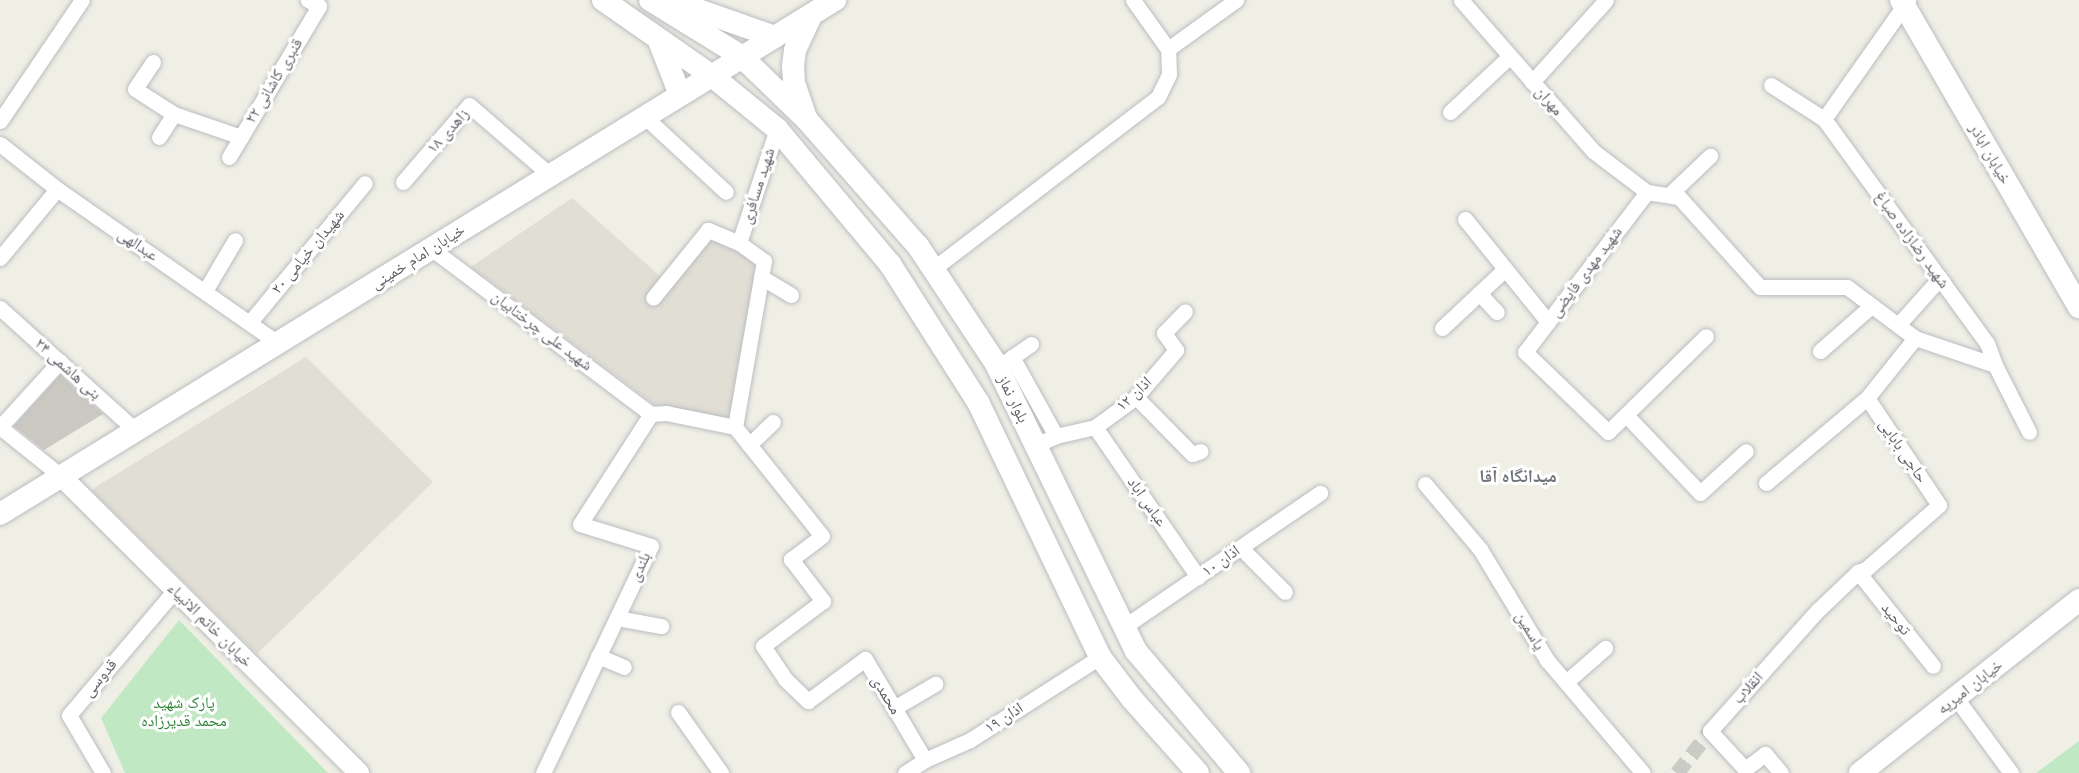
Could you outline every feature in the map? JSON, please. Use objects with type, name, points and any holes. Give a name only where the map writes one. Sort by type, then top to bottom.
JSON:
[{"type":"main road","name":"بلوار نماز","points":[[650,0],[741,56],[808,122],[918,246],[1005,363],[1035,445],[1122,628],[1136,651],[1239,773]]},
{"type":"main road","points":[[669,0],[775,37]]},
{"type":"main road","name":"خیابان امام خمینی","points":[[0,514],[835,0]]},
{"type":"main road","name":"بلوار نماز","points":[[609,1],[659,41],[712,76],[777,129],[890,264],[978,402],[1100,657],[1193,771]]},
{"type":"main road","name":"خیابان اباذر","points":[[1905,2],[2079,307]]},
{"type":"main road","points":[[808,122],[794,83],[793,66],[795,50],[811,15]]},
{"type":"main road","points":[[659,41],[680,96]]},
{"type":"main road","points":[[806,165],[830,146]]},
{"type":"main road","name":"خیابان امیریه","points":[[1860,773],[2079,600]]},
{"type":"street","points":[[0,121],[82,0]]},
{"type":"street","points":[[933,269],[1158,96],[1169,74],[1168,49],[1133,0]]},
{"type":"street","points":[[1168,49],[1236,0]]},
{"type":"street","name":"مهران","points":[[1461,0],[1593,152],[1647,192]]},
{"type":"street","points":[[1532,82],[1606,0]]},
{"type":"street","points":[[1771,85],[1824,119],[1905,2]]},
{"type":"street","name":"قنبری کاشانی ۲۲","points":[[230,158],[313,3]]},
{"type":"street","points":[[1450,112],[1509,57]]},
{"type":"street","points":[[153,62],[135,89],[174,114],[241,137]]},
{"type":"street","name":"زاهدی ۱۸","points":[[402,182],[470,105],[550,175]]},
{"type":"street","points":[[159,137],[174,114]]},
{"type":"street","points":[[645,117],[726,192]]},
{"type":"street","name":"شهید رضازاده صباغ","points":[[1824,119],[1987,343],[2029,432]]},
{"type":"street","name":"شهید مسافری","points":[[739,243],[777,129]]},
{"type":"street","name":"عبدالهی","points":[[0,144],[57,189],[278,343]]},
{"type":"street","points":[[1670,195],[1710,156]]},
{"type":"street","name":"شهیدان خیامی ۲۰","points":[[250,322],[365,183]]},
{"type":"street","points":[[0,258],[57,189]]},
{"type":"street","points":[[1647,192],[1679,197],[1760,287],[1847,287],[1915,338],[1995,364]]},
{"type":"street","name":"شهید مهدی فایضی","points":[[1627,416],[1608,432],[1525,352],[1647,192]]},
{"type":"street","points":[[1466,219],[1548,322]]},
{"type":"street","points":[[653,298],[708,230],[739,243],[764,261],[735,427]]},
{"type":"street","points":[[205,291],[235,240]]},
{"type":"street","name":"شهید علی چرختابیان","points":[[432,249],[651,414]]},
{"type":"street","points":[[1442,328],[1505,269]]},
{"type":"street","points":[[761,277],[791,295]]},
{"type":"street","points":[[1898,325],[1940,278]]},
{"type":"street","points":[[1479,293],[1497,312]]},
{"type":"street","points":[[1820,351],[1871,306]]},
{"type":"street","name":"بنی هاشمی ۲۴","points":[[0,308],[136,430]]},
{"type":"street","name":"اذان ۱۲","points":[[1035,445],[1056,436],[1095,427],[1136,397],[1176,350],[1164,333],[1185,311]]},
{"type":"street","points":[[1706,336],[1627,416],[1700,493],[1746,451]]},
{"type":"street","points":[[1766,483],[1867,398],[1915,338]]},
{"type":"street","points":[[1031,344],[1005,363],[1056,436]]},
{"type":"street","points":[[60,361],[0,427],[61,476]]},
{"type":"street","points":[[1136,397],[1192,454],[1201,452]]},
{"type":"street","name":"حاجی بابایی","points":[[1858,572],[1866,569],[1939,505],[1867,398]]},
{"type":"street","points":[[651,414],[666,413],[735,427],[749,445],[773,422]]},
{"type":"street","name":"بلندی","points":[[543,773],[651,546],[580,524],[651,414]]},
{"type":"street","name":"عباس اباد","points":[[1095,427],[1198,577]]},
{"type":"street","name":"محمدی","points":[[749,445],[822,536],[791,560],[823,601],[763,646],[785,679],[808,701],[865,659],[925,760]]},
{"type":"street","name":"خیابان خاتم الانبیاء","points":[[61,476],[359,773]]},
{"type":"street","name":"یاسمین","points":[[1425,484],[1480,549],[1547,660],[1643,773]]},
{"type":"street","name":"اذان ۱۰","points":[[1122,628],[1320,494]]},
{"type":"street","points":[[1240,548],[1285,592]]},
{"type":"street","name":"توحید","points":[[1858,572],[1934,666]]},
{"type":"street","name":"انقلاب","points":[[1781,773],[1765,754],[1745,769],[1710,731],[1817,611],[1858,572]]},
{"type":"street","name":"قدوسی","points":[[103,773],[69,715],[175,590]]},
{"type":"street","points":[[617,618],[661,626]]},
{"type":"street","points":[[1566,682],[1605,648]]},
{"type":"street","points":[[598,656],[624,667]]},
{"type":"street","name":"اذان ۱۹","points":[[906,773],[925,760],[970,740],[1100,657]]},
{"type":"street","points":[[894,708],[935,684]]},
{"type":"street","points":[[1956,698],[2011,773]]},
{"type":"street","points":[[678,712],[721,773]]},
{"type":"shaded area","points":[[572,198],[661,277],[645,298],[655,305],[710,239],[736,248],[756,265],[729,418],[655,405],[471,267]]},
{"type":"shaded area","points":[[306,357],[433,482],[257,654],[91,490]]},
{"type":"green space","name":"پارک شهید محمد قدیرزاده","points":[[179,620],[328,773],[125,773],[101,718]]},
{"type":"green space","points":[[2079,741],[2079,773],[2036,773]]},
{"type":"building","points":[[60,375],[103,414],[44,450],[14,426]]},
{"type":"tunnel","points":[[1677,773],[1710,731]]},
{"type":"district","name":"میدانگاه آقا","points":[[1518,476]]}]
